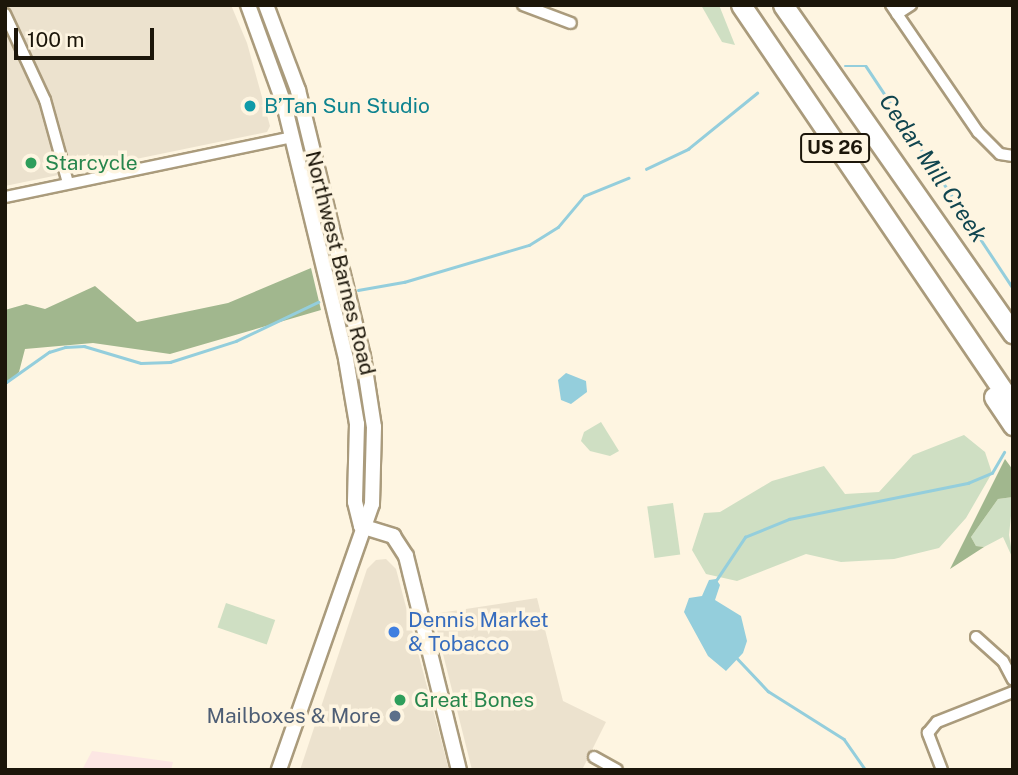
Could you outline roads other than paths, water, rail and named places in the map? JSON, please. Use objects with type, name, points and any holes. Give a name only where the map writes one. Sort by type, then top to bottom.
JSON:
[{"type":"highway","name":"US 26","points":[[741,5],[1013,405]]},
{"type":"highway","name":"US 26","points":[[783,5],[1005,316],[1013,334]]},
{"type":"highway","points":[[931,288],[936,312],[1013,425]]},
{"type":"main road","name":"Northwest Barnes Road","points":[[248,5],[278,83],[354,401],[355,502],[361,526]]},
{"type":"main road","name":"Northwest Barnes Road","points":[[266,5],[298,90],[370,392],[374,481],[372,504],[361,526]]},
{"type":"main road","points":[[279,770],[361,526],[393,536],[406,556],[459,770]]},
{"type":"street","points":[[523,5],[571,23]]},
{"type":"street","points":[[911,5],[894,10],[984,139],[1000,153],[1013,156]]},
{"type":"street","points":[[5,14],[45,100],[68,183]]},
{"type":"street","points":[[5,197],[292,137]]},
{"type":"street","points":[[976,637],[1008,657],[1013,680]]},
{"type":"street","points":[[942,770],[928,733],[932,727],[1013,692]]},
{"type":"street","points":[[594,757],[617,770]]},
{"type":"water","points":[[566,373],[586,381],[587,392],[571,404],[561,400],[558,380]]},
{"type":"water","points":[[716,579],[720,585],[715,600],[741,616],[747,641],[743,653],[726,671],[708,656],[684,612],[689,598],[702,596],[709,580]]},
{"type":"waterway","name":"Cedar Mill Creek","points":[[845,66],[866,66],[1013,288]]},
{"type":"waterway","name":"Cedar Mill Creek","points":[[646,169],[688,149],[757,93]]},
{"type":"waterway","name":"Cedar Mill Creek","points":[[358,290],[404,282],[529,245],[558,227],[584,196],[628,178]]},
{"type":"waterway","name":"Cedar Mill Creek","points":[[5,383],[49,352],[65,347],[84,346],[141,363],[170,362],[236,341],[318,302]]},
{"type":"waterway","points":[[715,582],[745,537],[789,519],[968,483],[992,473],[1004,452]]},
{"type":"waterway","points":[[736,657],[768,691],[844,739],[866,770]]},
{"type":"place","name":"B’Tan Sun Studio","points":[[250,106]]},
{"type":"place","name":"Starcycle","points":[[31,163]]},
{"type":"place","name":"Dennis Market & Tobacco","points":[[394,632]]},
{"type":"place","name":"Great Bones","points":[[400,700]]},
{"type":"place","name":"Mailboxes & More","points":[[395,716]]}]
